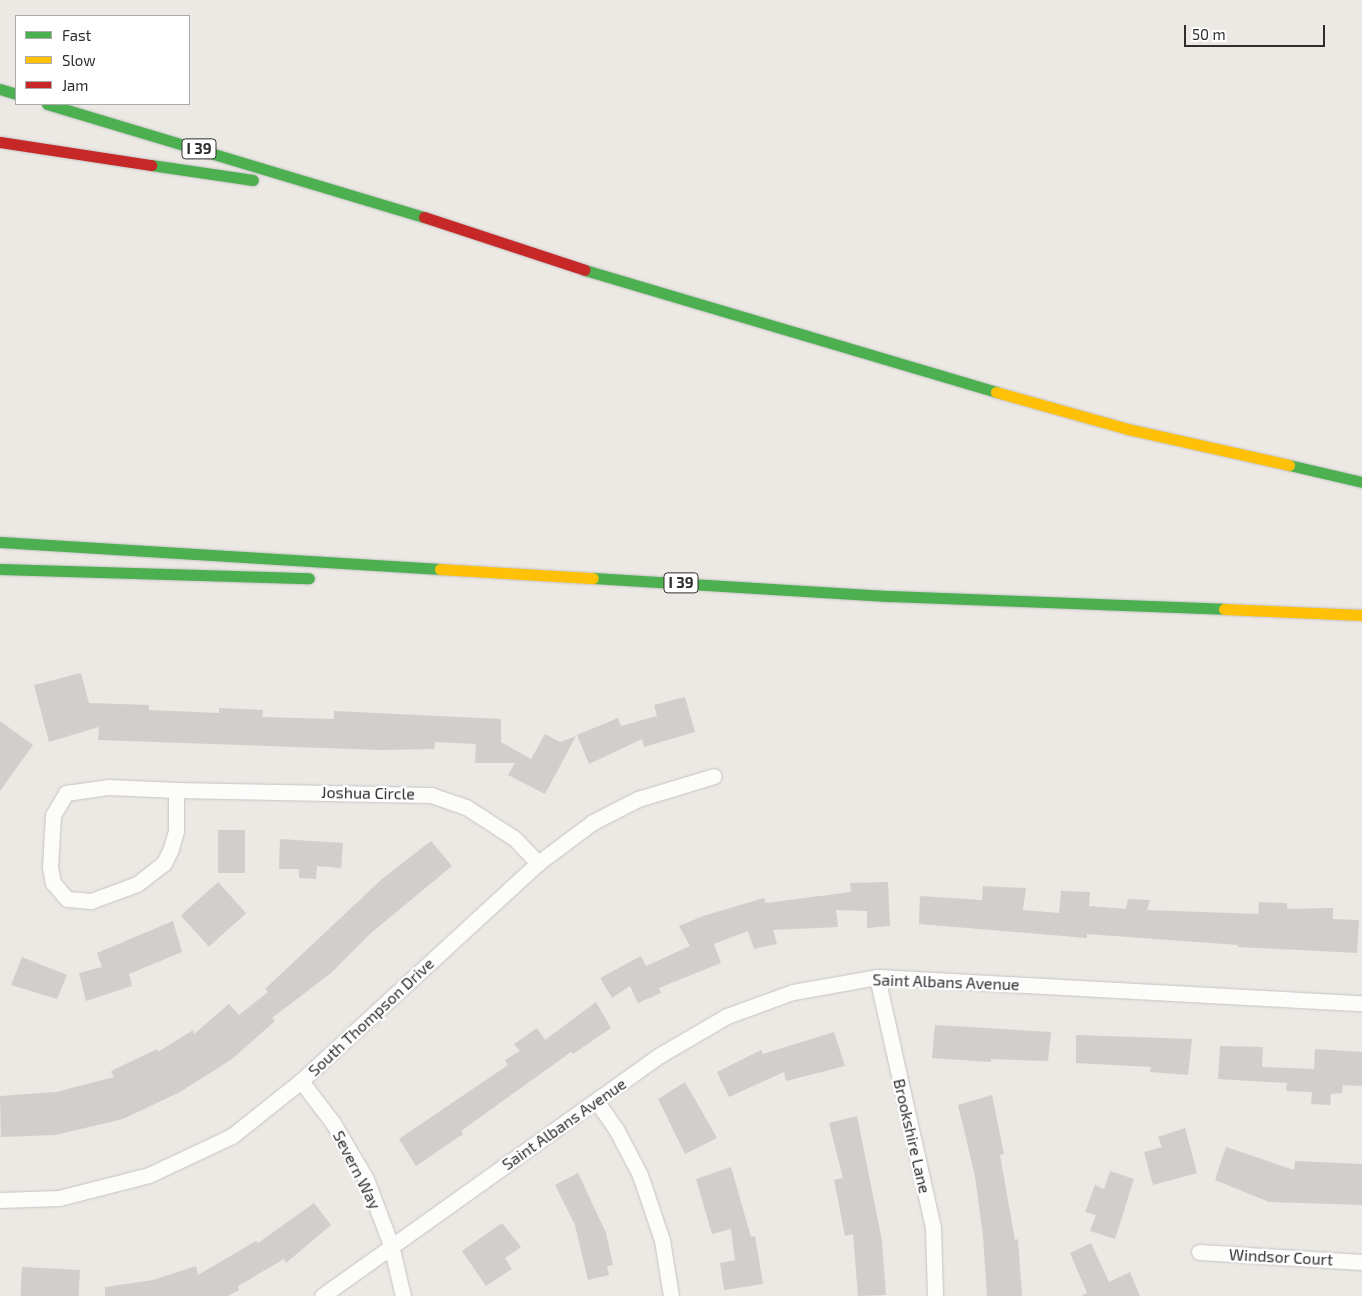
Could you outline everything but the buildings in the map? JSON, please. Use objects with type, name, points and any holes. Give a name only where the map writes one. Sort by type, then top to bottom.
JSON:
[{"type":"highway","points":[[0,89],[15,94]]},
{"type":"highway","name":"I 39","points":[[50,105],[351,194],[608,278],[929,374],[1128,430],[1362,482]]},
{"type":"highway","points":[[0,142],[351,194]]},
{"type":"highway","name":"I 39","points":[[0,542],[890,596],[1362,615]]},
{"type":"highway","points":[[0,569],[324,578]]},
{"type":"highway","points":[[413,580],[890,596]]},
{"type":"street","name":"South Thompson Drive","points":[[0,1200],[59,1198],[149,1175],[232,1136],[301,1081],[538,863],[593,822],[638,798],[714,776]]},
{"type":"street","name":"Joshua Circle","points":[[176,790],[176,832],[164,863],[153,874],[117,893],[91,901],[67,898],[57,890],[50,867],[50,838],[53,814],[66,793],[108,787],[431,795],[466,807],[514,838],[538,863]]},
{"type":"street","name":"Saint Albans Avenue","points":[[322,1296],[391,1245],[597,1102],[660,1055],[727,1016],[793,992],[877,978],[1362,1003]]},
{"type":"street","name":"Brookshire Lane","points":[[877,978],[933,1228],[935,1296]]},
{"type":"street","name":"Severn Way","points":[[301,1081],[333,1123],[366,1179],[391,1245],[403,1296]]},
{"type":"street","points":[[597,1102],[616,1129],[640,1175],[662,1240],[671,1296]]},
{"type":"street","name":"Windsor Court","points":[[1200,1252],[1362,1262]]},
{"type":"traffic: fast","points":[[0,89],[15,94]]},
{"type":"traffic: fast","points":[[50,105],[424,217]]},
{"type":"traffic: fast","points":[[151,165],[253,180]]},
{"type":"traffic: fast","points":[[585,270],[996,392]]},
{"type":"traffic: fast","points":[[1289,465],[1362,482]]},
{"type":"traffic: fast","points":[[0,542],[440,569]]},
{"type":"traffic: fast","points":[[0,569],[309,578]]},
{"type":"traffic: fast","points":[[593,578],[890,596],[1224,609]]},
{"type":"traffic: slow","points":[[996,392],[1128,429],[1289,465]]},
{"type":"traffic: slow","points":[[440,569],[593,578]]},
{"type":"traffic: slow","points":[[1224,609],[1362,615]]},
{"type":"traffic: jam","points":[[0,142],[151,165]]},
{"type":"traffic: jam","points":[[424,217],[585,270]]}]
